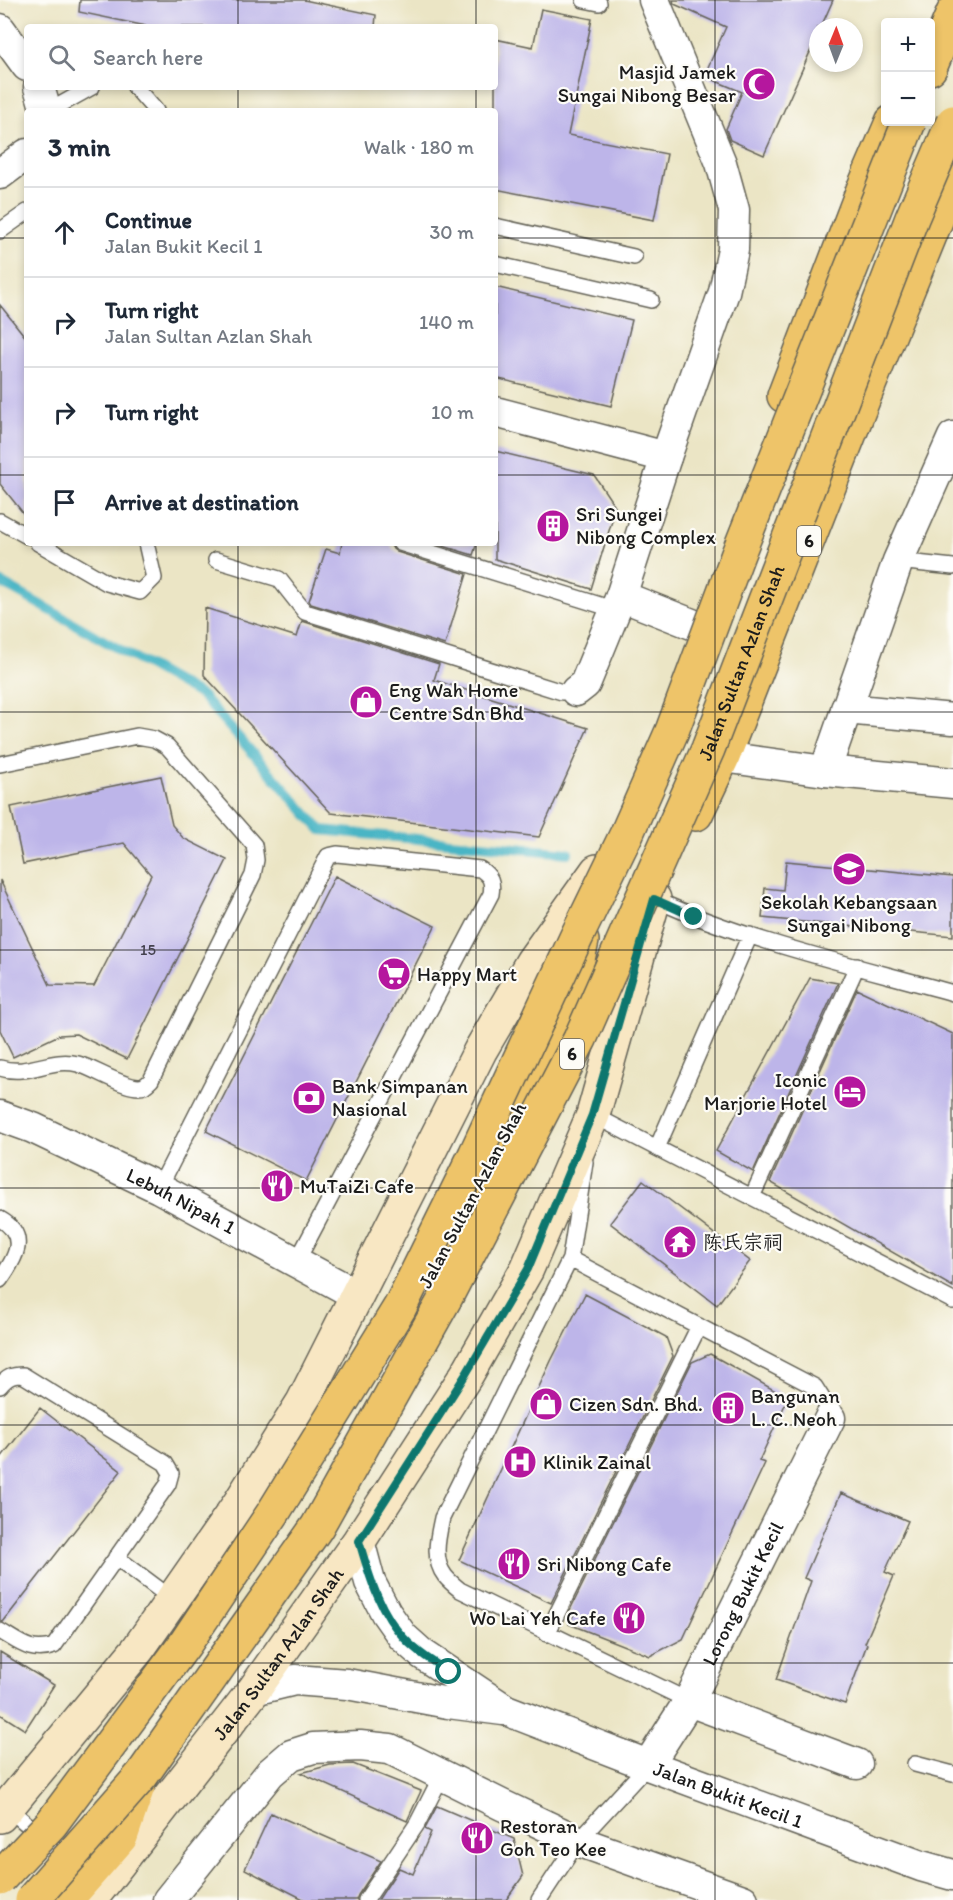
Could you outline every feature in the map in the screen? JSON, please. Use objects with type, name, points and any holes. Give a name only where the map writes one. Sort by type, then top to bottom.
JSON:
[{"type":"main road","points":[[935,23],[945,0]]},
{"type":"main road","points":[[935,56],[953,13]]},
{"type":"main road","name":"Jalan Sultan Azlan Shah","points":[[32,1900],[142,1774],[317,1527],[446,1297],[580,1039],[708,749],[912,218],[953,122]]},
{"type":"main road","name":"Jalan Sultan Azlan Shah","points":[[22,1900],[54,1848],[279,1533],[363,1395],[467,1211],[568,1005],[597,871],[684,667],[697,626],[839,252],[890,126]]},
{"type":"main road","name":"Jalan Sultan Azlan Shah","points":[[0,1878],[51,1824],[185,1644],[273,1513],[400,1307],[475,1155],[627,833],[672,732],[738,554],[907,126]]},
{"type":"main road","name":"Jalan Sultan Azlan Shah","points":[[0,1894],[54,1848],[88,1826],[200,1677],[294,1539],[398,1372],[462,1261],[581,1016],[654,899],[723,757],[863,400],[953,179]]},
{"type":"main road","name":"Jalan Sultan Azlan Shah","points":[[2,1808],[138,1649],[239,1504],[303,1402],[480,1051],[532,962],[597,871]]},
{"type":"main road","name":"Jalan Sultan Azlan Shah","points":[[90,1900],[254,1690],[359,1541],[466,1374],[528,1269],[592,1115],[654,899]]},
{"type":"main road","points":[[66,1900],[121,1838],[142,1774]]},
{"type":"street","points":[[576,691],[585,684],[619,603],[666,457],[724,292],[734,250],[734,210],[721,162],[654,0]]},
{"type":"street","points":[[0,29],[24,62]]},
{"type":"street","points":[[40,90],[46,108]]},
{"type":"street","points":[[0,174],[24,156]]},
{"type":"street","points":[[498,413],[666,457]]},
{"type":"street","points":[[825,771],[898,561],[953,437]]},
{"type":"street","points":[[619,603],[697,626]]},
{"type":"street","points":[[846,709],[953,719]]},
{"type":"street","points":[[723,757],[825,771],[953,783]]},
{"type":"street","name":"Lebuh Nipah 1","points":[[0,1116],[33,1128],[159,1188],[357,1295]]},
{"type":"street","name":"Lorong Bukit Kecil","points":[[648,1765],[689,1701],[830,1418]]},
{"type":"street","name":"Jalan Bukit Kecil 1","points":[[359,1541],[370,1582],[386,1613],[403,1637],[422,1654],[506,1710],[910,1862],[953,1875]]},
{"type":"street","name":"Jalan Bukit Kecil 1","points":[[254,1690],[295,1680],[347,1684],[448,1703],[506,1710]]},
{"type":"street","points":[[689,1701],[857,1764]]},
{"type":"street","points":[[168,1900],[270,1773],[291,1755],[313,1748],[360,1746],[390,1749],[578,1840],[743,1900]]},
{"type":"lane","points":[[584,0],[599,3]]},
{"type":"lane","points":[[53,108],[88,90]]},
{"type":"lane","points":[[138,90],[153,108]]},
{"type":"lane","points":[[0,231],[24,214]]},
{"type":"lane","points":[[498,227],[634,257]]},
{"type":"lane","points":[[498,265],[651,300]]},
{"type":"lane","points":[[0,520],[24,534]]},
{"type":"lane","points":[[43,546],[107,583],[141,592],[154,578],[147,546]]},
{"type":"lane","points":[[411,546],[619,603]]},
{"type":"lane","points":[[216,560],[279,579],[305,612],[562,692],[576,691]]},
{"type":"lane","points":[[898,561],[953,567]]},
{"type":"lane","points":[[0,764],[137,736],[154,739],[167,746],[254,845],[256,860],[253,875],[151,1080],[143,1086],[133,1087],[80,1064],[66,1062],[55,1062],[29,1070],[17,1071],[0,1068]]},
{"type":"lane","points":[[159,1188],[328,856],[337,854],[480,870],[488,874],[493,883],[491,894],[297,1262]]},
{"type":"lane","points":[[654,899],[694,917],[750,935],[953,993]]},
{"type":"lane","points":[[657,1148],[750,935]]},
{"type":"lane","points":[[752,1197],[857,966]]},
{"type":"lane","points":[[689,1701],[459,1590],[444,1576],[437,1558],[437,1538],[442,1518],[570,1259],[592,1115],[953,1301]]},
{"type":"lane","points":[[0,1219],[13,1230],[18,1241],[14,1261],[0,1280]]},
{"type":"lane","points":[[570,1259],[815,1387],[827,1406],[830,1418]]},
{"type":"lane","points":[[547,1634],[699,1326]]},
{"type":"lane","points":[[0,1386],[6,1378],[23,1375],[165,1463],[171,1473],[168,1484],[54,1646],[43,1650],[31,1649],[0,1631]]},
{"type":"lane","points":[[116,1557],[172,1599]]},
{"type":"lane","points":[[915,1764],[953,1774]]},
{"type":"lane","points":[[539,1900],[578,1840],[648,1765]]},
{"type":"lane","points":[[366,1900],[417,1824],[442,1775]]},
{"type":"lane","points":[[2,1808],[54,1848]]},
{"type":"building","points":[[80,0],[304,0],[376,15],[375,24],[137,24],[79,12]]},
{"type":"building","name":"Masjid Jamek Sungai Nibong Besar","points":[[673,0],[833,0],[825,18],[809,18],[809,54],[764,155],[730,140],[726,129],[742,92],[704,76],[726,27],[674,4]]},
{"type":"building","points":[[541,9],[592,19],[568,135],[667,154],[654,220],[498,190],[498,108],[495,108],[495,90],[498,90],[498,40],[533,47]]},
{"type":"building","points":[[498,288],[632,320],[611,406],[498,379]]},
{"type":"building","points":[[0,305],[24,335],[24,514],[0,484]]},
{"type":"building","name":"Sri Sungei Nibong Complex","points":[[498,452],[594,475],[616,508],[591,589],[495,559],[495,546],[498,546]]},
{"type":"building","points":[[341,546],[392,546],[397,552],[467,574],[445,645],[311,604],[309,601],[326,549],[340,553]]},
{"type":"building","points":[[443,546],[476,546],[473,555]]},
{"type":"building","name":"Eng Wah Home Centre Sdn Bhd","points":[[205,608],[297,637],[302,621],[439,664],[434,680],[588,728],[539,837],[331,813],[204,675]]},
{"type":"building","points":[[161,776],[172,825],[183,838],[227,860],[127,1059],[76,1034],[59,1035],[13,1057],[0,1030],[0,880],[50,985],[94,986],[151,875],[124,843],[23,864],[11,807]]},
{"type":"building","points":[[786,861],[953,877],[953,936],[762,918],[765,888],[783,890]]},
{"type":"building","points":[[335,876],[435,926],[306,1181],[206,1131]]},
{"type":"building","points":[[810,978],[838,983],[753,1172],[716,1151]]},
{"type":"building","name":"Iconic Marjorie Hotel","points":[[857,989],[953,1034],[953,1287],[770,1182]]},
{"type":"building","name":"陈氏宗祠","points":[[643,1180],[750,1261],[717,1305],[610,1223]]},
{"type":"building","points":[[585,1294],[666,1337],[673,1356],[551,1603],[459,1560],[551,1361]]},
{"type":"building","points":[[710,1354],[788,1398],[759,1461],[765,1463],[683,1639],[650,1656],[569,1624],[574,1614],[569,1612],[692,1362]]},
{"type":"building","points":[[40,1408],[121,1471],[3,1622],[0,1621],[0,1459]]},
{"type":"building","points":[[841,1493],[908,1521],[885,1572],[894,1576],[865,1643],[867,1644],[845,1704],[776,1680],[811,1581],[804,1578]]},
{"type":"building","points":[[0,1652],[54,1685],[25,1730],[0,1714]]},
{"type":"building","points":[[353,1764],[421,1791],[407,1821],[301,1773],[330,1765]]},
{"type":"building","points":[[437,1806],[514,1839],[523,1876],[506,1900],[378,1900],[399,1868],[413,1874],[431,1832],[425,1829]]},
{"type":"building","points":[[271,1813],[381,1861],[356,1900],[305,1900],[245,1869]]},
{"type":"waterway","points":[[0,582],[202,696],[321,830],[568,853]]},
{"type":"place","name":"Masjid Jamek Sungai Nibong Besar","points":[[759,84]]},
{"type":"place","name":"Sri Sungei Nibong Complex","points":[[553,526]]},
{"type":"place","name":"Eng Wah Home Centre Sdn Bhd","points":[[366,702]]},
{"type":"place","name":"Sekolah Kebangsaan Sungai Nibong","points":[[849,869]]},
{"type":"place","name":"Happy Mart","points":[[394,974]]},
{"type":"place","name":"Iconic Marjorie Hotel","points":[[850,1092]]},
{"type":"place","name":"Bank Simpanan Nasional","points":[[309,1098]]},
{"type":"place","name":"MuTaiZi Cafe","points":[[277,1186]]},
{"type":"place","name":"陈氏宗祠","points":[[680,1242]]},
{"type":"place","name":"Cizen Sdn. Bhd.","points":[[546,1404]]},
{"type":"place","name":"Bangunan L. C. Neoh","points":[[728,1408]]},
{"type":"place","name":"Klinik Zainal","points":[[520,1462]]},
{"type":"place","name":"Sri Nibong Cafe","points":[[514,1564]]},
{"type":"place","name":"Wo Lai Yeh Cafe","points":[[629,1618]]},
{"type":"place","name":"Restoran Goh Teo Kee","points":[[477,1838]]},
{"type":"route","points":[[449,1672],[422,1654],[403,1637],[386,1613],[370,1582],[359,1541],[466,1374],[528,1269],[592,1115],[654,899],[694,917]]}]
